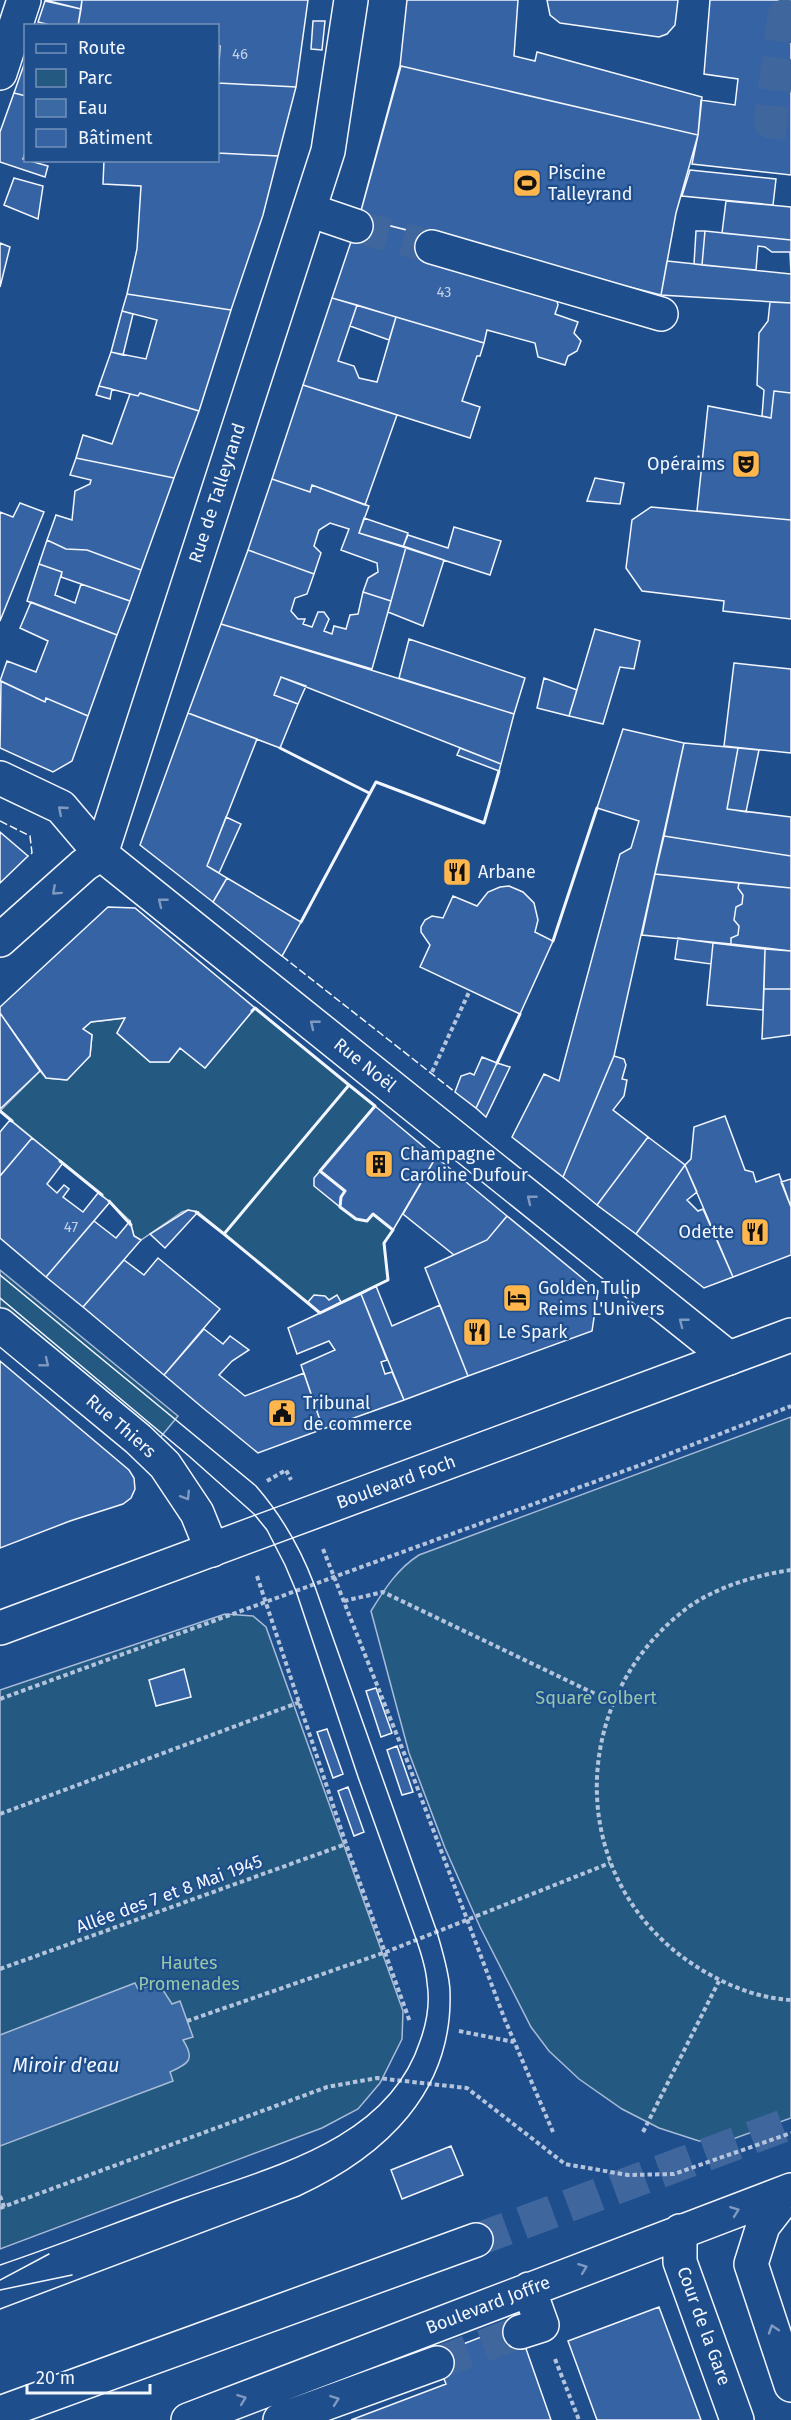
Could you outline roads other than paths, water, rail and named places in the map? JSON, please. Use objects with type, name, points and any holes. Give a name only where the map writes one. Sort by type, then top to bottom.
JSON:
[{"type":"street","points":[[0,73],[24,0]]},
{"type":"street","name":"Rue de Talleyrand","points":[[101,854],[328,151],[351,0]]},
{"type":"street","points":[[309,210],[356,226]]},
{"type":"street","points":[[432,247],[661,314]]},
{"type":"street","name":"Rue Noël","points":[[0,778],[61,807],[101,854],[729,1358]]},
{"type":"street","points":[[0,940],[84,865],[101,854]]},
{"type":"street","name":"Rue Thiers","points":[[0,1325],[138,1438],[165,1465],[197,1514],[212,1550]]},
{"type":"street","name":"Boulevard Foch","points":[[0,1628],[791,1335]]},
{"type":"street","points":[[790,2191],[763,2226],[751,2264],[791,2385]]},
{"type":"street","name":"Boulevard Joffre","points":[[188,2420],[790,2191]]},
{"type":"street","name":"Cour de la Gare","points":[[680,2231],[680,2262],[737,2420]]},
{"type":"street","points":[[0,2413],[476,2240]]},
{"type":"street","points":[[529,2289],[531,2328]]},
{"type":"street","points":[[280,2420],[437,2363]]},
{"type":"water","name":"Miroir d'eau","points":[[135,1983],[138,1989],[156,1984],[172,2004],[180,2001],[193,2037],[183,2040],[189,2057],[185,2064],[170,2072],[173,2081],[0,2146],[0,2035]]},
{"type":"tunnel","points":[[791,17],[784,16],[770,122],[791,124]]},
{"type":"tunnel","points":[[356,226],[432,247]]},
{"type":"tunnel","points":[[476,2240],[791,2123]]},
{"type":"tunnel","points":[[437,2363],[520,2332]]},
{"type":"tram line","points":[[0,1275],[256,1486],[282,1520],[303,1557],[314,1584],[437,1932],[447,1968],[450,1990],[448,2026],[440,2060],[427,2089],[408,2116],[386,2140],[359,2161],[299,2196],[0,2309]]},
{"type":"tram line","points":[[0,1298],[190,1457],[254,1514],[267,1530],[296,1591],[358,1777],[418,1944],[426,1972],[428,1997],[420,2041],[404,2075],[382,2103],[354,2126],[323,2145],[288,2161],[0,2265]]},
{"type":"tram line","points":[[0,2280],[49,2254]]},
{"type":"tram line","points":[[0,2290],[72,2275]]},
{"type":"place","name":"Piscine Talleyrand","points":[[527,183]]},
{"type":"place","name":"Opéraims","points":[[746,464]]},
{"type":"place","name":"Arbane","points":[[457,872]]},
{"type":"place","name":"Champagne Caroline Dufour","points":[[379,1164]]},
{"type":"place","name":"Odette","points":[[755,1232]]},
{"type":"place","name":"Golden Tulip Reims L'Univers","points":[[517,1298]]},
{"type":"place","name":"Le Spark","points":[[477,1332]]},
{"type":"place","name":"Tribunal de commerce","points":[[282,1413]]},
{"type":"park label","name":"Square Colbert","points":[[596,1698]]},
{"type":"park label","name":"Hautes Promenades","points":[[189,1973]]}]
